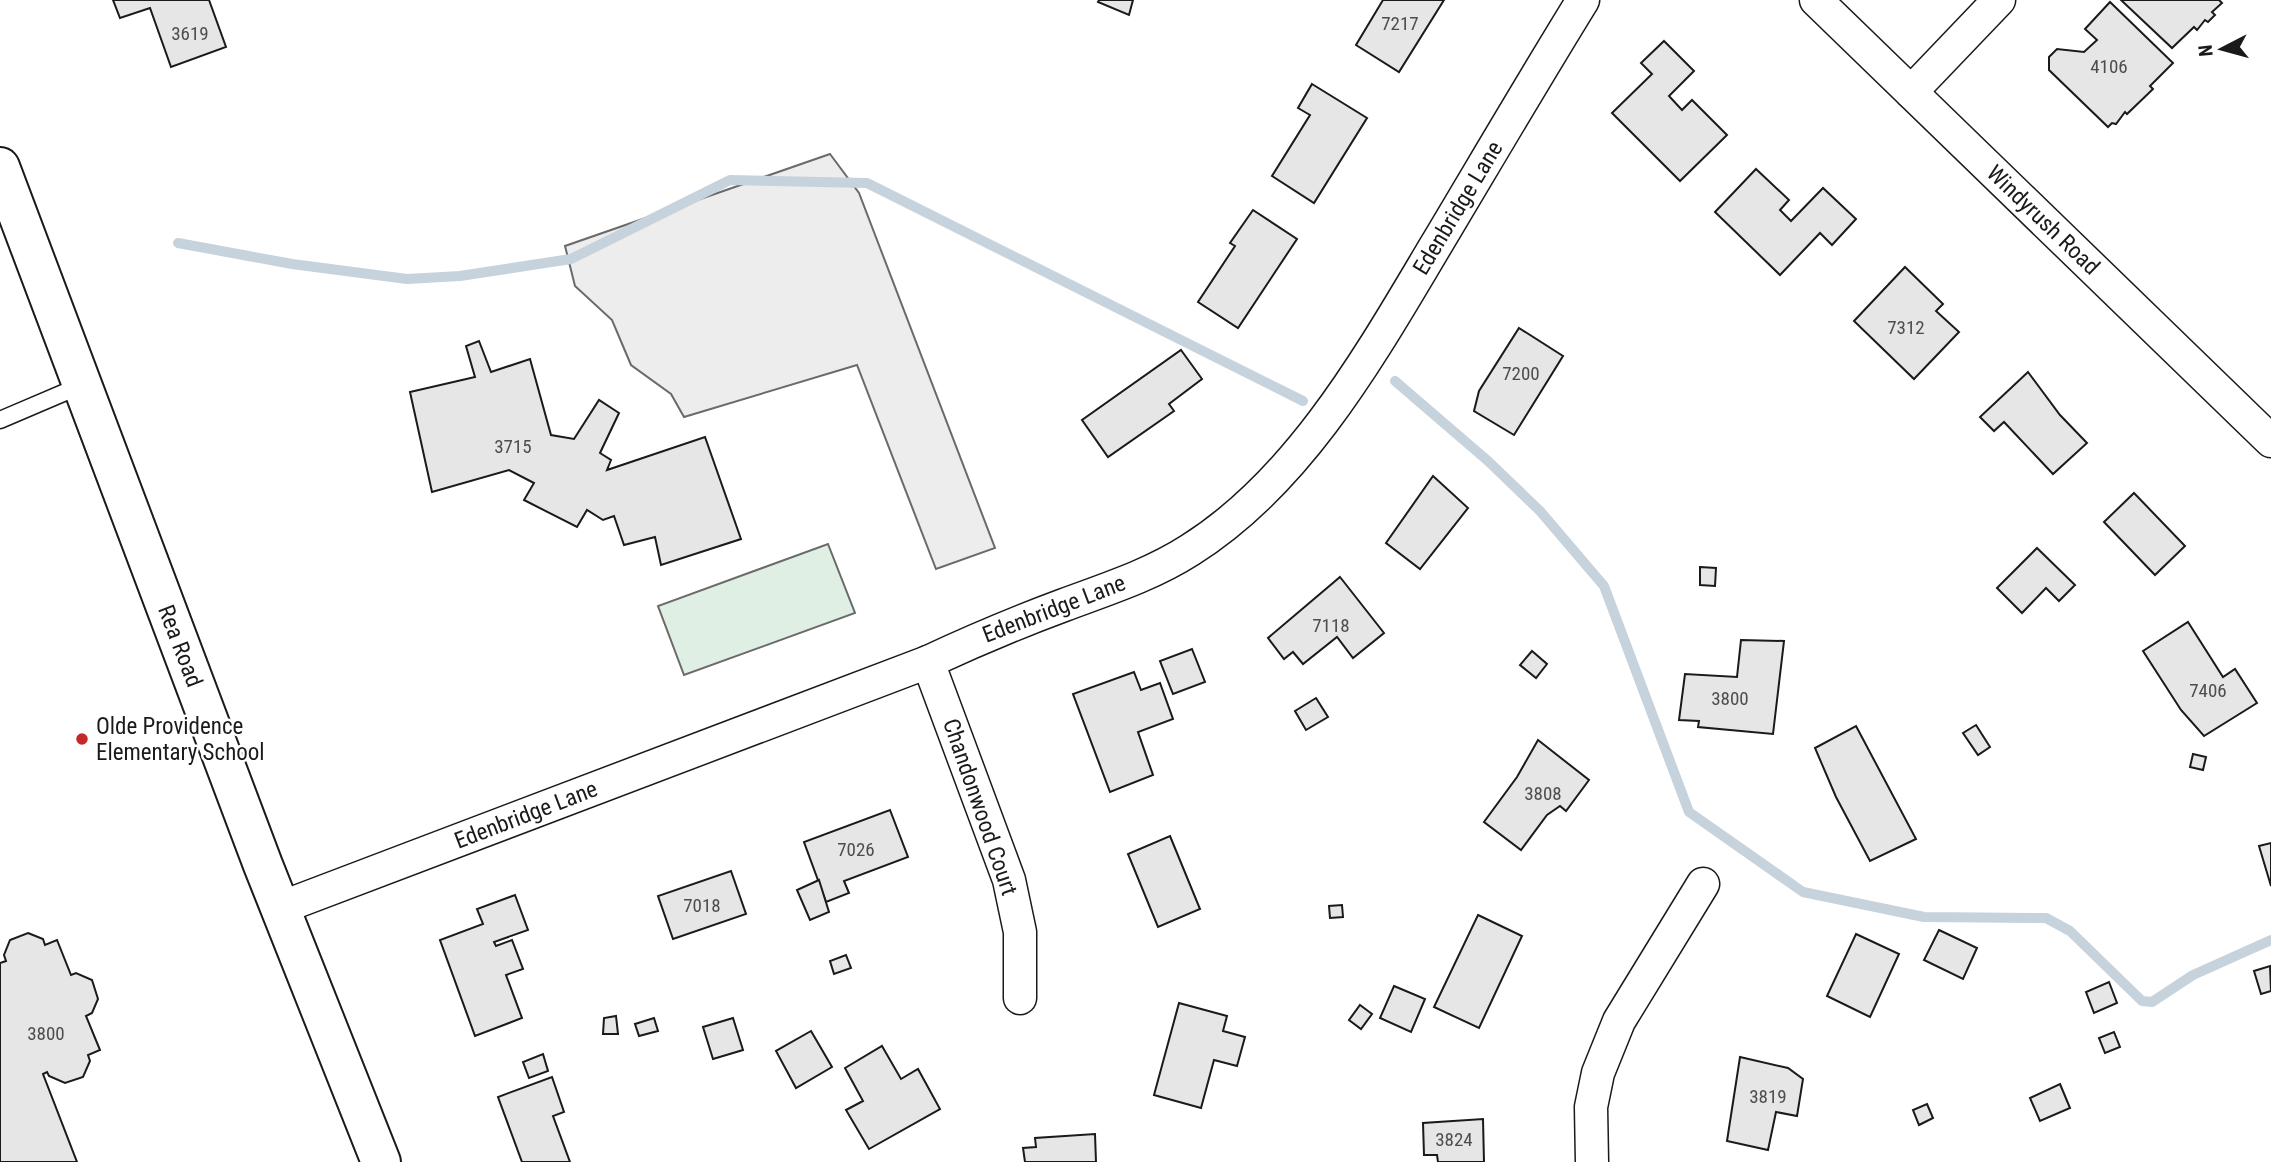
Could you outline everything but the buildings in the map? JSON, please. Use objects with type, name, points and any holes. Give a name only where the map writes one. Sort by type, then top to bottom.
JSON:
[{"type":"main road","name":"Rea Road","points":[[0,167],[280,908],[381,1162]]},
{"type":"street","name":"Edenbridge Lane","points":[[280,908],[928,662],[992,632],[1144,575],[1189,551],[1221,529],[1270,485],[1329,414],[1374,349],[1583,0]]},
{"type":"street","name":"Windyrush Road","points":[[1816,0],[2271,441]]},
{"type":"street","points":[[1911,92],[2000,0]]},
{"type":"street","name":"Chandonwood Court","points":[[928,662],[1009,880],[1020,932],[1020,998]]},
{"type":"street","points":[[1592,1162],[1591,1107],[1602,1063],[1619,1021],[1703,884]]},
{"type":"lane","points":[[0,420],[82,385]]},
{"type":"green space","points":[[828,544],[855,613],[684,675],[658,606]]},
{"type":"shaded area","points":[[830,154],[859,193],[995,548],[936,569],[857,365],[684,417],[671,394],[631,365],[612,320],[575,286],[565,246]]},
{"type":"waterway","points":[[178,243],[292,264],[407,279],[460,276],[571,259],[730,180],[867,183],[1303,401]]},
{"type":"waterway","points":[[1395,381],[1488,461],[1540,511],[1604,586],[1689,812],[1803,892],[1924,917],[2046,918],[2070,931],[2142,1001],[2152,1002],[2193,975],[2271,940]]},
{"type":"place","name":"Olde Providence Elementary School","points":[[82,739]]}]
